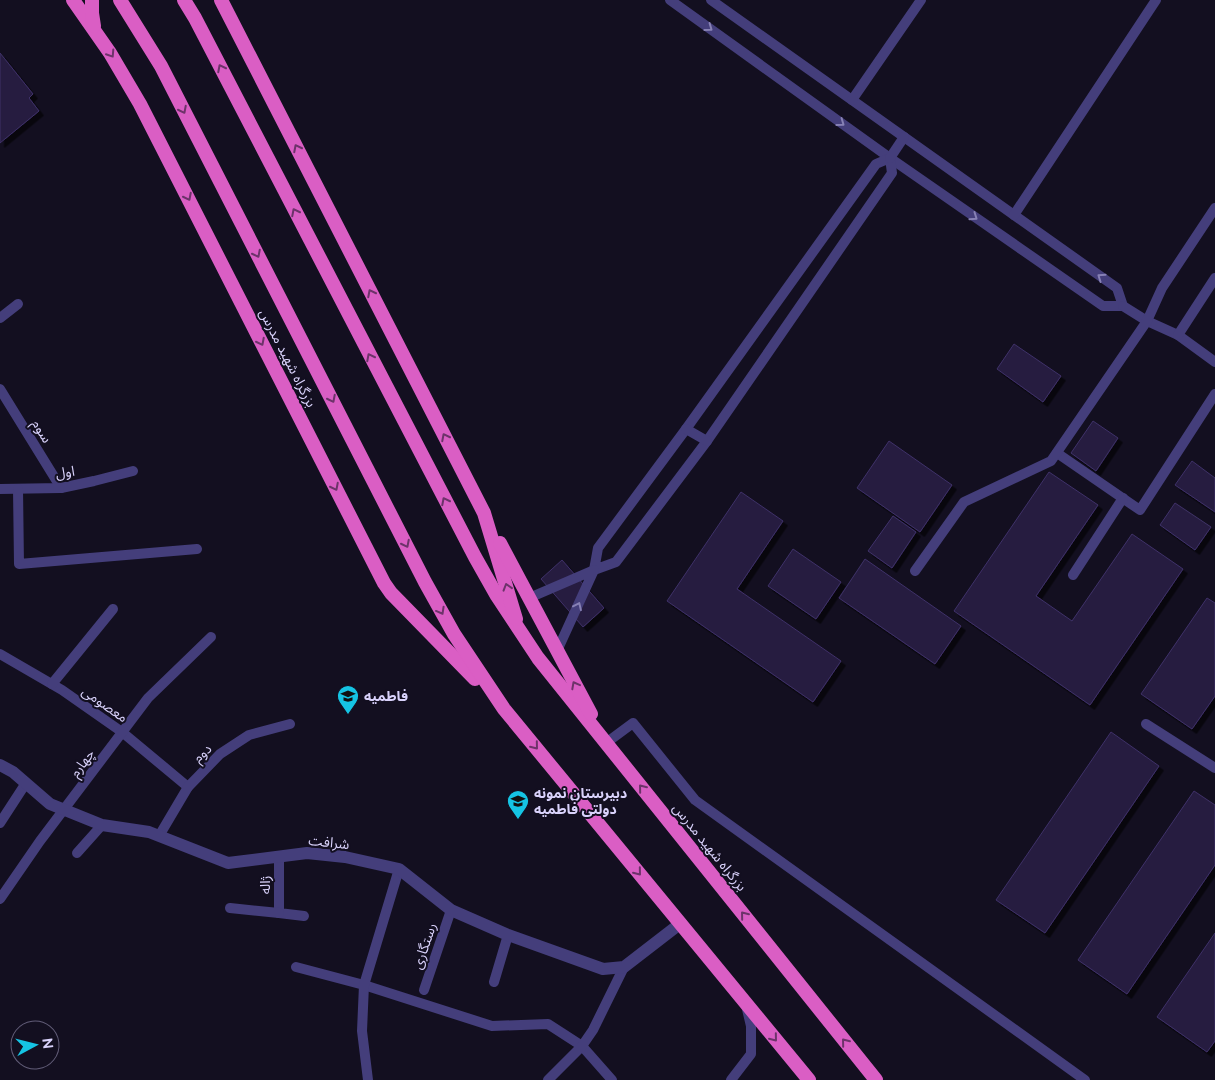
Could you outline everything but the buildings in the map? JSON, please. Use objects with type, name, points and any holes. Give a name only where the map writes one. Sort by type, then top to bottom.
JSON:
[{"type":"highway","name":"بزرگراه شهید مدرس","points":[[73,0],[118,65],[147,117],[384,583],[504,708],[809,1080]]},
{"type":"highway","points":[[92,0],[92,18],[98,35]]},
{"type":"highway","name":"بزرگراه شهید مدرس","points":[[120,0],[161,66],[418,568],[454,634],[504,708]]},
{"type":"highway","name":"بزرگراه شهید مدرس","points":[[184,0],[468,544],[489,583],[521,634],[538,658],[876,1080]]},
{"type":"highway","name":"بزرگراه شهید مدرس","points":[[221,0],[484,513],[521,634]]},
{"type":"highway","points":[[484,513],[606,743]]},
{"type":"street","name":"شرافت","points":[[0,765],[13,772],[50,804],[102,825],[149,832],[228,863],[307,853],[345,857],[398,869],[451,910],[508,935],[603,970],[624,966],[681,924]]},
{"type":"lane","points":[[670,0],[890,158],[1104,306],[1123,306],[1147,321],[1178,335],[1215,362]]},
{"type":"lane","points":[[711,0],[1117,288],[1123,306]]},
{"type":"lane","points":[[852,100],[921,0]]},
{"type":"lane","points":[[1014,216],[1156,0]]},
{"type":"lane","points":[[557,651],[594,570],[598,548],[876,164],[890,158],[904,137]]},
{"type":"lane","points":[[529,598],[616,562],[707,441],[892,173],[890,158]]},
{"type":"lane","points":[[915,571],[964,502],[1051,462],[1147,321],[1162,288],[1215,208]]},
{"type":"lane","points":[[1178,335],[1215,278]]},
{"type":"lane","points":[[0,318],[18,304]]},
{"type":"lane","name":"سوم","points":[[0,389],[61,488]]},
{"type":"lane","points":[[1057,453],[1140,510],[1215,394]]},
{"type":"lane","points":[[686,429],[707,441]]},
{"type":"lane","name":"اول","points":[[0,490],[61,488],[133,471]]},
{"type":"lane","points":[[18,489],[19,564],[197,548]]},
{"type":"lane","points":[[1073,575],[1123,498]]},
{"type":"lane","points":[[52,684],[113,609]]},
{"type":"lane","name":"چهارم","points":[[0,899],[40,840],[148,698],[211,637]]},
{"type":"lane","name":"معصومی","points":[[0,654],[52,684],[122,732],[188,787]]},
{"type":"lane","points":[[606,743],[633,723],[695,800],[1085,1080]]},
{"type":"lane","name":"دوم","points":[[158,836],[188,787],[220,754],[249,735],[290,724]]},
{"type":"lane","points":[[1146,724],[1215,768]]},
{"type":"lane","points":[[0,823],[26,783]]},
{"type":"lane","points":[[77,853],[102,825]]},
{"type":"lane","name":"ژاله","points":[[279,856],[279,913]]},
{"type":"lane","points":[[368,1080],[362,1031],[364,985],[398,869]]},
{"type":"lane","name":"ژاله","points":[[230,908],[304,916]]},
{"type":"lane","name":"رستگاری","points":[[424,990],[451,910]]},
{"type":"lane","points":[[494,982],[508,935]]},
{"type":"lane","name":"شرافت","points":[[548,1080],[582,1046],[593,1030],[624,966]]},
{"type":"lane","points":[[296,968],[364,985],[492,1026],[548,1024],[582,1046],[612,1080]]},
{"type":"lane","points":[[731,1080],[751,1054],[752,1026],[745,1002]]},
{"type":"place","name":"فاطمیه","points":[[348,715]]},
{"type":"place","name":"دبیرستان نمونه دولتی فاطمیه","points":[[518,820]]}]
